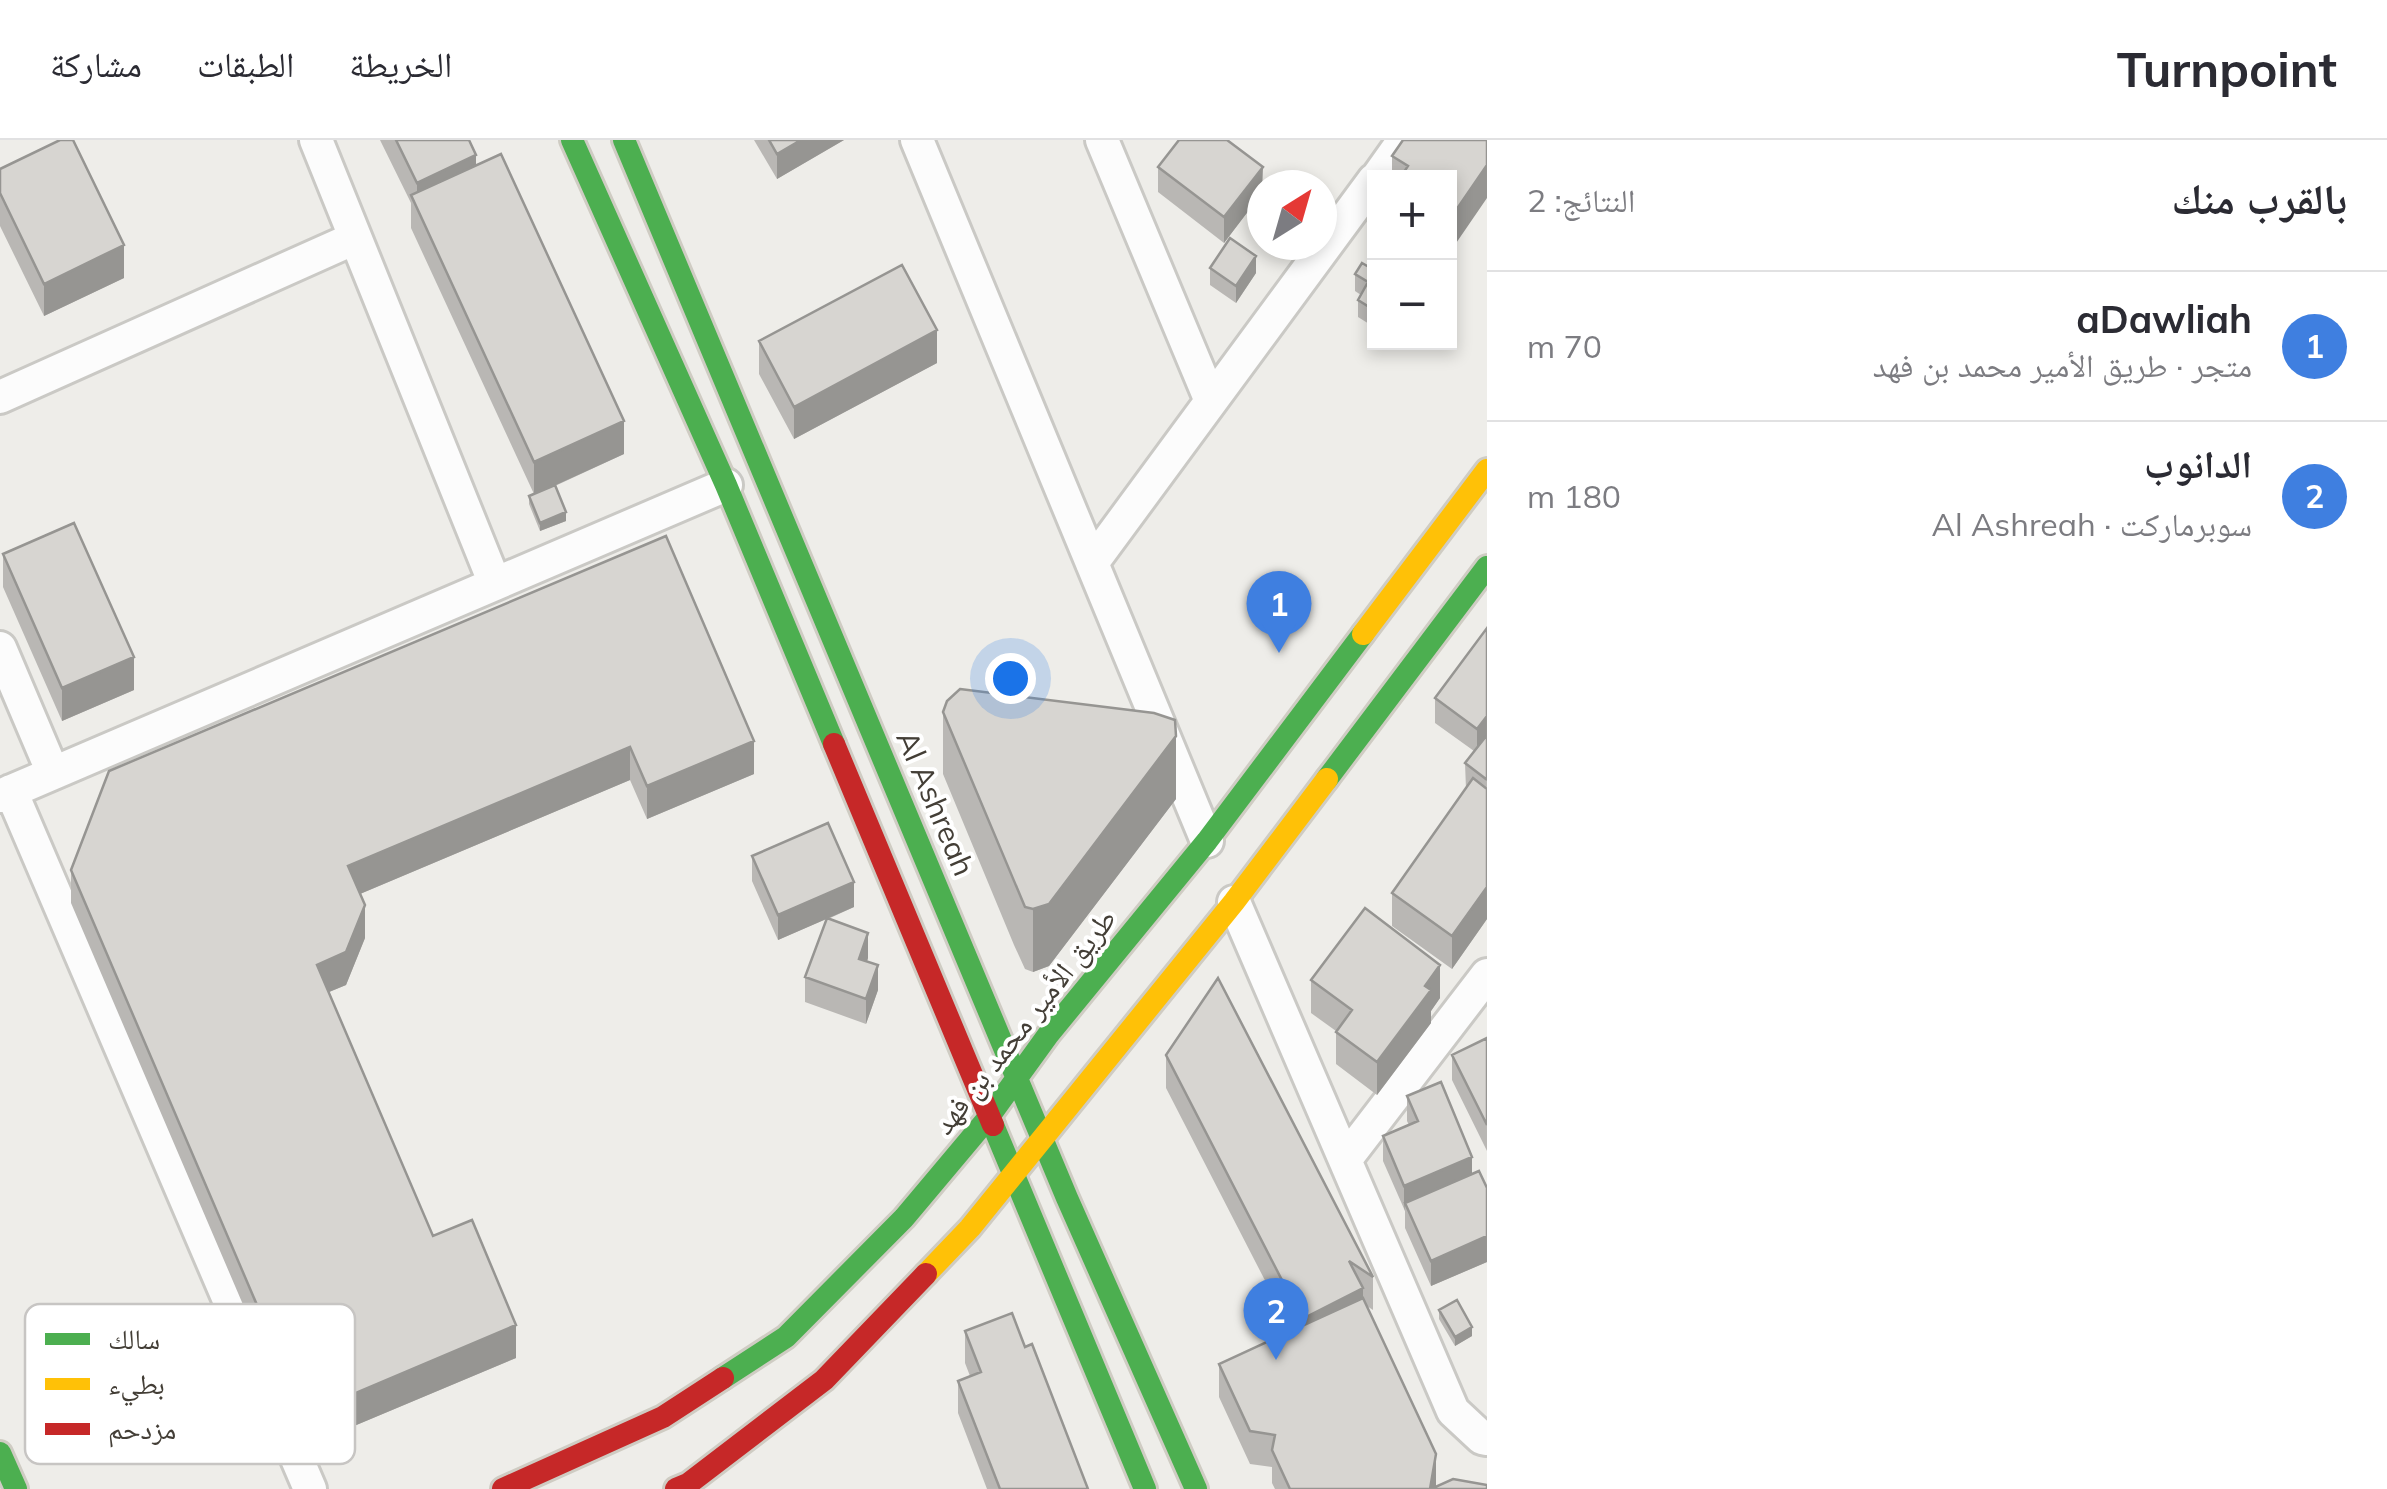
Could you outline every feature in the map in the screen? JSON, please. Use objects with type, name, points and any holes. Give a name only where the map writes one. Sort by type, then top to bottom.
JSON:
[{"type":"main road","points":[[572,140],[726,485],[1145,1489]]},
{"type":"main road","name":"Al Ashreah","points":[[624,140],[1044,1139],[1196,1489]]},
{"type":"main road","name":"طريق الأمير محمد بن فهد","points":[[503,1489],[663,1418],[786,1337],[904,1218],[1207,841],[1487,470]]},
{"type":"main road","points":[[676,1489],[688,1484],[824,1380],[970,1228],[1234,902],[1487,567]]},
{"type":"main road","points":[[0,1453],[16,1489]]},
{"type":"street","points":[[316,140],[495,584]]},
{"type":"street","points":[[917,140],[1207,841]]},
{"type":"street","points":[[1102,140],[1211,401]]},
{"type":"street","points":[[1382,170],[1404,140]]},
{"type":"street","points":[[1092,563],[1367,191]]},
{"type":"street","points":[[0,397],[355,238]]},
{"type":"street","points":[[229,1304],[6,794],[726,485]]},
{"type":"street","points":[[0,648],[52,773]]},
{"type":"street","points":[[1234,902],[1453,1411],[1487,1439]]},
{"type":"street","points":[[1345,1160],[1487,975]]},
{"type":"street","points":[[299,1464],[310,1489]]},
{"type":"building","points":[[60,140],[73,140],[124,245],[44,284],[0,193],[0,169]]},
{"type":"building","points":[[396,140],[469,140],[476,155],[417,183]]},
{"type":"building","points":[[769,140],[801,140],[777,154]]},
{"type":"building","points":[[1179,140],[1227,140],[1263,167],[1247,170],[1247,188],[1224,217],[1158,167]]},
{"type":"building","points":[[1403,140],[1487,140],[1487,165],[1457,209],[1457,170],[1405,170],[1408,166],[1392,156]]},
{"type":"building","points":[[501,154],[624,421],[534,462],[411,195]]},
{"type":"building","points":[[1230,238],[1247,250],[1247,260],[1253,260],[1236,286],[1210,268]]},
{"type":"building","points":[[1362,263],[1367,266],[1367,281],[1355,274]]},
{"type":"building","points":[[902,265],[937,330],[794,407],[759,341]]},
{"type":"building","points":[[1367,284],[1367,306],[1358,300]]},
{"type":"building","points":[[555,485],[566,512],[540,523],[529,496]]},
{"type":"building","points":[[74,523],[134,657],[62,688],[3,554]]},
{"type":"building","points":[[666,536],[754,741],[647,786],[630,747],[348,866],[365,905],[346,952],[317,965],[433,1236],[472,1220],[516,1325],[355,1393],[355,1304],[257,1304],[71,870],[109,771]]},
{"type":"building","points":[[1487,628],[1487,716],[1477,729],[1435,698]]},
{"type":"building","points":[[960,689],[1154,713],[1175,720],[1176,736],[1049,904],[1025,907],[943,712],[947,701]]},
{"type":"building","points":[[1487,735],[1487,777],[1486,779],[1465,763]]},
{"type":"building","points":[[1473,778],[1487,789],[1487,887],[1452,936],[1392,893]]},
{"type":"building","points":[[828,823],[854,882],[778,915],[752,856]]},
{"type":"building","points":[[1365,908],[1440,965],[1425,986],[1431,990],[1377,1062],[1336,1032],[1352,1010],[1311,980]]},
{"type":"building","points":[[827,918],[868,933],[859,959],[878,965],[866,999],[805,977]]},
{"type":"building","points":[[1218,978],[1373,1277],[1349,1261],[1363,1288],[1302,1319],[1166,1055]]},
{"type":"building","points":[[1487,1038],[1487,1125],[1452,1055]]},
{"type":"building","points":[[1441,1082],[1472,1157],[1404,1186],[1383,1136],[1418,1121],[1407,1096]]},
{"type":"building","points":[[1479,1171],[1487,1188],[1487,1236],[1431,1261],[1405,1203]]},
{"type":"building","points":[[1363,1298],[1436,1454],[1430,1489],[1290,1489],[1272,1450],[1275,1435],[1250,1431],[1219,1364]]},
{"type":"building","points":[[1457,1300],[1472,1327],[1455,1337],[1439,1310]]},
{"type":"building","points":[[1012,1313],[1025,1347],[1032,1344],[1088,1489],[1000,1489],[958,1381],[981,1372],[965,1331]]},
{"type":"building","points":[[1453,1479],[1487,1485],[1487,1489],[1431,1489]]},
{"type":"traffic: fast","points":[[572,140],[726,485],[834,744]]},
{"type":"traffic: fast","points":[[624,140],[1067,1198],[1196,1489]]},
{"type":"traffic: fast","points":[[1327,779],[1487,567]]},
{"type":"traffic: fast","points":[[723,1378],[786,1337],[904,1218],[1207,841],[1363,634]]},
{"type":"traffic: fast","points":[[993,1125],[1145,1489]]},
{"type":"traffic: fast","points":[[0,1453],[16,1489]]},
{"type":"traffic: slow","points":[[1363,634],[1487,470]]},
{"type":"traffic: slow","points":[[926,1274],[970,1228],[1234,902],[1327,779]]},
{"type":"traffic: jam","points":[[834,744],[993,1125]]},
{"type":"traffic: jam","points":[[676,1489],[688,1484],[824,1380],[926,1274]]},
{"type":"traffic: jam","points":[[503,1489],[663,1417],[723,1378]]},
{"type":"place","name":"aDawliah","points":[[1279,653]]},
{"type":"place","name":"الدانوب","points":[[1276,1360]]}]
